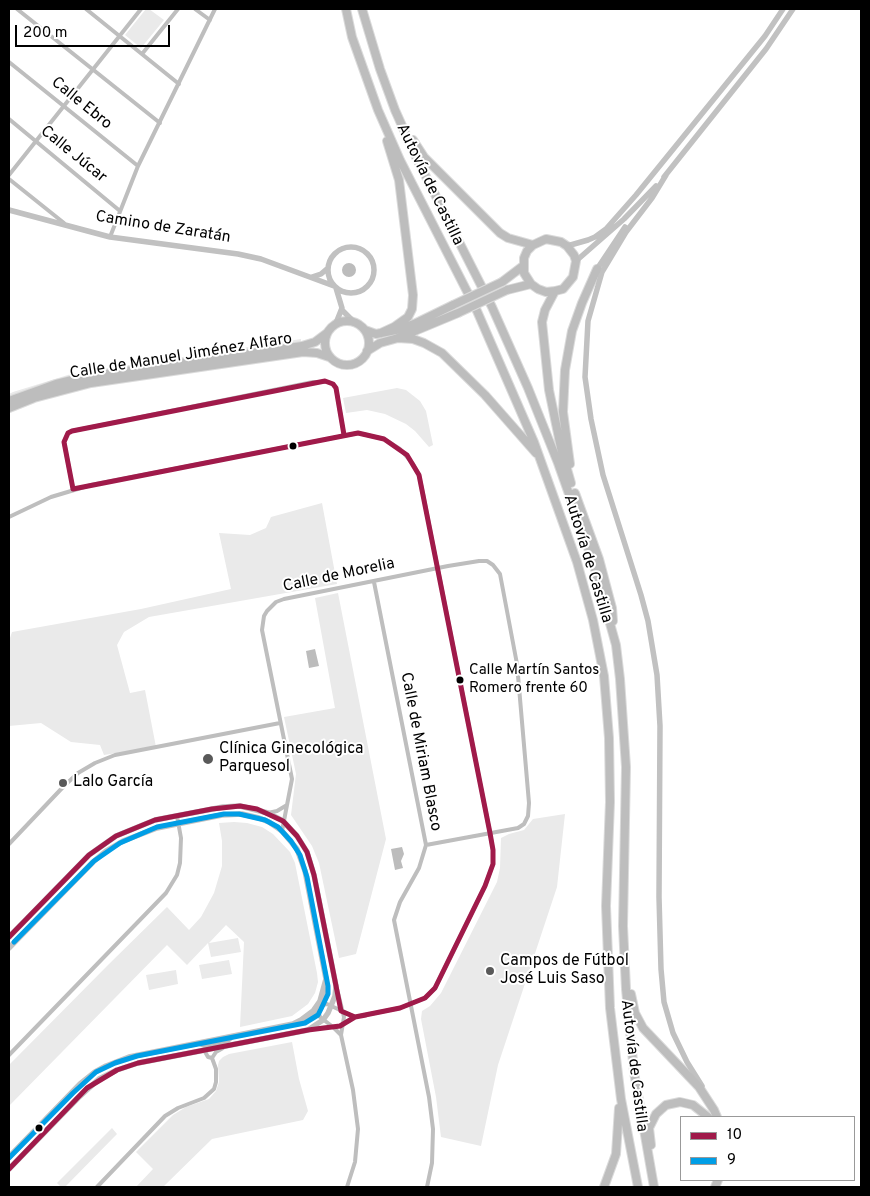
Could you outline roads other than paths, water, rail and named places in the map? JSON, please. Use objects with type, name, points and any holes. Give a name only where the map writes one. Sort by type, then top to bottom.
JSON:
[{"type":"highway","name":"Autovía de Castilla","points":[[346,9],[352,37],[378,110],[400,160],[477,310],[517,402],[577,562],[593,620],[604,676],[610,764],[607,867],[608,969],[611,1015],[621,1099],[638,1187]]},
{"type":"highway","name":"Autovía de Castilla","points":[[362,9],[374,52],[394,108],[416,157],[492,307],[528,388],[566,483],[592,559],[616,645],[626,767],[624,941],[627,1008],[634,1072],[654,1187]]},
{"type":"highway","points":[[394,108],[424,157],[487,221],[508,238],[533,245]]},
{"type":"highway","points":[[378,110],[399,180],[413,295],[412,309],[408,317],[401,323],[381,333]]},
{"type":"highway","points":[[546,239],[554,239],[567,246],[576,261],[576,269],[569,284],[555,292],[538,290],[531,284],[524,273],[523,266],[527,251],[533,245],[546,239]]},
{"type":"highway","points":[[365,330],[369,340],[364,357],[353,364],[340,364],[330,357],[325,346],[327,333],[336,323],[352,321],[365,330],[374,333],[381,333],[414,324],[502,282],[523,266]]},
{"type":"highway","points":[[580,506],[566,440],[563,406],[565,370],[572,331],[597,269]]},
{"type":"highway","points":[[367,351],[380,343],[398,338],[458,313],[507,290],[531,284]]},
{"type":"highway","points":[[555,292],[545,310],[542,322],[549,390],[561,448],[599,558],[608,592],[612,608],[616,645]]},
{"type":"highway","name":"Calle de Manuel Jiménez Alfaro","points":[[9,401],[56,384],[84,378],[302,346],[315,342],[327,333]]},
{"type":"highway","points":[[398,338],[413,339],[442,353],[485,395],[539,457]]},
{"type":"highway","name":"Calle de Manuel Jiménez Alfaro","points":[[9,408],[34,398],[91,383],[303,352],[317,353],[330,357]]},
{"type":"highway","points":[[624,941],[628,956],[632,1002],[643,1028],[699,1087],[716,1113]]},
{"type":"highway","points":[[604,1187],[616,1154],[621,1099]]},
{"type":"highway","points":[[654,1187],[649,1128],[656,1114],[666,1105],[680,1102],[693,1105],[707,1116]]},
{"type":"street","points":[[17,9],[160,123]]},
{"type":"street","points":[[9,175],[141,9]]},
{"type":"street","points":[[142,54],[178,9]]},
{"type":"street","points":[[195,9],[210,20]]},
{"type":"street","points":[[110,237],[138,166],[215,9]]},
{"type":"street","points":[[567,246],[595,237],[606,228],[636,195],[764,36],[783,9]]},
{"type":"street","points":[[576,261],[624,219],[666,175],[766,49],[793,9]]},
{"type":"street","points":[[89,10],[179,84]]},
{"type":"street","name":"Calle Ebro","points":[[9,62],[138,166]]},
{"type":"street","name":"Calle Júcar","points":[[9,119],[120,211]]},
{"type":"street","points":[[666,175],[652,198],[626,232],[602,272],[588,321],[585,377],[591,419],[603,475],[648,621],[656,675],[660,726],[659,897],[664,1002],[673,1033],[687,1062],[712,1100],[716,1113]]},
{"type":"street","points":[[9,179],[67,226]]},
{"type":"street","points":[[597,269],[651,191]]},
{"type":"street","name":"Camino de Zaratán","points":[[9,210],[110,237],[238,254],[261,259],[335,287]]},
{"type":"street","points":[[47,220],[51,219],[52,213]]},
{"type":"street","points":[[312,277],[321,274],[328,268],[333,256],[345,248],[358,249],[366,253],[373,265],[372,278],[364,289],[351,293],[343,292],[335,287]]},
{"type":"street","points":[[328,268],[330,279],[342,307],[352,321]]},
{"type":"street","points":[[336,323],[342,307],[351,293]]},
{"type":"street","points":[[74,489],[64,442],[68,433],[72,431],[305,384],[325,381],[333,384],[336,388],[344,435]]},
{"type":"street","points":[[9,517],[50,497],[74,489],[344,435],[358,433],[384,439],[400,449],[410,460],[419,475],[493,850],[493,864],[485,886],[434,988],[425,998],[411,1004],[354,1017],[343,1024],[333,1027],[308,1030],[138,1063],[117,1070],[99,1080],[78,1098],[9,1169]]},
{"type":"street","name":"Calle de Morelia","points":[[282,831],[292,779],[262,630],[266,611],[276,602],[284,599],[487,561],[500,574],[520,686],[529,803],[528,816],[524,824],[518,828],[490,833]]},
{"type":"street","name":"Calle de Miriam Blasco","points":[[374,582],[426,845],[418,868],[400,902],[394,920],[429,1097],[433,1129],[432,1163],[427,1187]]},
{"type":"street","points":[[9,844],[64,786],[78,773],[95,763],[115,755],[280,723]]},
{"type":"street","points":[[268,813],[277,811],[287,805]]},
{"type":"street","points":[[9,937],[76,868],[101,846],[116,836],[155,820],[223,807],[240,806],[268,813],[283,821],[302,842],[312,864],[341,1011],[344,1017],[341,1035],[352,1082],[358,1129],[355,1162],[347,1187]]},
{"type":"street","points":[[9,948],[82,873],[106,851],[123,841],[144,832],[179,823],[224,815],[242,814],[259,818],[282,831],[297,849],[306,871],[326,979],[318,1011],[306,1022],[129,1057],[95,1072],[80,1084],[9,1157]]},
{"type":"street","points":[[9,1055],[166,893],[180,863],[181,848],[178,816]]},
{"type":"street","points":[[426,845],[490,833]]},
{"type":"street","points":[[308,1030],[323,1020],[332,1006],[336,986]]},
{"type":"street","points":[[321,1003],[332,1006],[354,1017]]},
{"type":"street","points":[[293,1024],[307,1016],[321,1003]]},
{"type":"street","points":[[318,1011],[323,1020],[341,1035]]},
{"type":"street","points":[[199,1044],[213,1049],[233,1037]]},
{"type":"street","points":[[97,1187],[165,1116],[178,1108],[204,1098],[214,1089],[216,1069],[212,1058],[213,1049]]},
{"type":"street","points":[[204,1050],[212,1058]]},
{"type":"place","name":"Calle Martín Santos Romero frente 60","points":[[460,680]]},
{"type":"place","name":"Clínica Ginecológica Parquesol","points":[[208,759]]},
{"type":"place","name":"Lalo García","points":[[63,783]]},
{"type":"place","name":"Campos de Fútbol José Luis Saso","points":[[490,971]]}]
